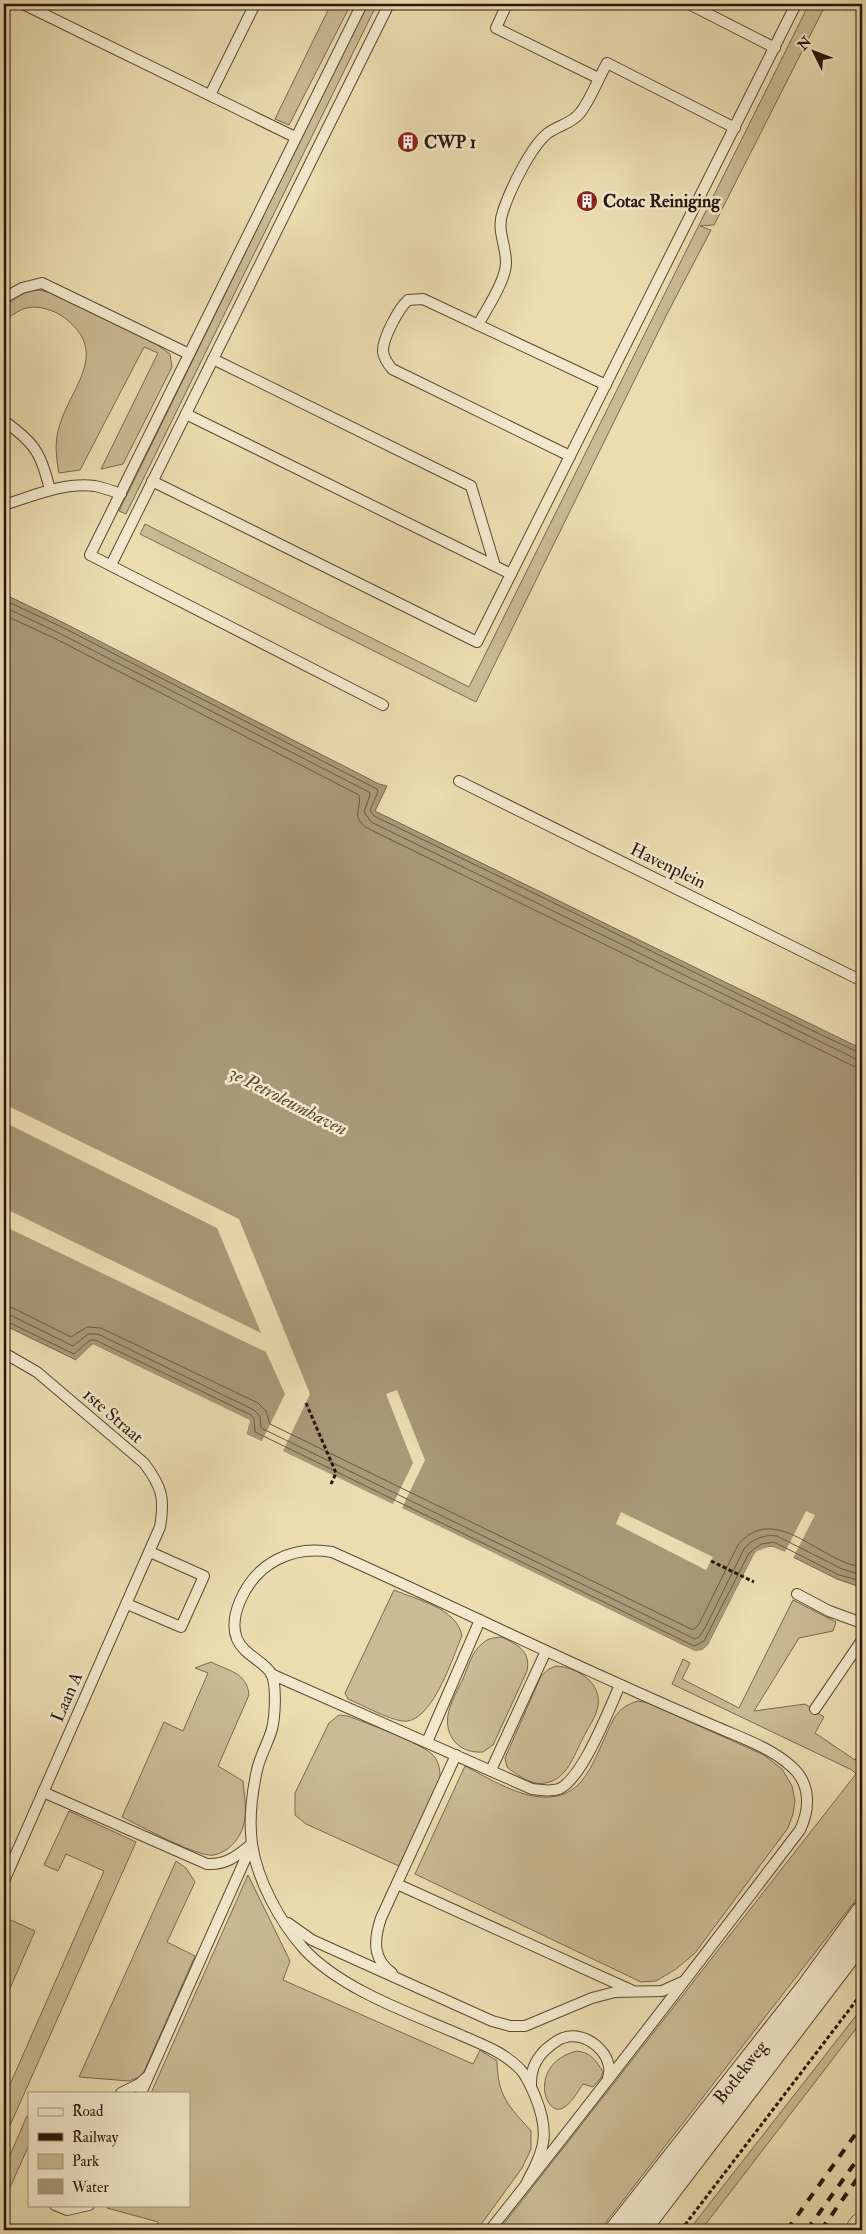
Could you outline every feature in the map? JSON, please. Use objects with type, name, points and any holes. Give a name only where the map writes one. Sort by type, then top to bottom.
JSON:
[{"type":"street","name":"Botlekweg","points":[[616,2230],[809,1985],[862,1912]]},
{"type":"street","name":"Botlekweg","points":[[640,2230],[862,1939]]},
{"type":"lane","points":[[23,4],[295,137]]},
{"type":"lane","points":[[210,95],[255,4]]},
{"type":"lane","points":[[362,4],[90,555],[383,705]]},
{"type":"lane","points":[[111,565],[389,4]]},
{"type":"lane","points":[[507,4],[496,28],[598,78]]},
{"type":"lane","points":[[688,4],[775,48]]},
{"type":"lane","points":[[152,482],[477,642],[796,4]]},
{"type":"lane","points":[[478,325],[504,274],[506,263],[499,229],[503,211],[525,164],[536,143],[550,132],[568,124],[580,113],[607,63],[735,128]]},
{"type":"lane","points":[[4,298],[22,288],[42,283],[189,354]]},
{"type":"lane","points":[[570,456],[392,369],[386,361],[383,352],[384,343],[402,306],[408,300],[423,299],[606,385]]},
{"type":"lane","points":[[213,359],[471,486],[495,566]]},
{"type":"lane","points":[[186,414],[511,574]]},
{"type":"lane","points":[[4,421],[26,437],[38,453],[50,490]]},
{"type":"lane","points":[[4,505],[50,490],[86,486],[121,494]]},
{"type":"lane","name":"Havenplein","points":[[459,781],[862,981]]},
{"type":"lane","name":"1ste Straat","points":[[4,1353],[37,1372],[144,1463],[162,1491],[164,1508],[160,1527]]},
{"type":"lane","name":"Laan A","points":[[4,1881],[160,1527]]},
{"type":"lane","points":[[490,2230],[800,1830],[806,1816],[806,1790],[793,1768],[774,1753],[620,1685],[332,1552],[314,1549],[278,1558],[252,1580],[238,1607],[234,1626],[237,1640],[244,1650],[272,1674],[532,1789],[545,1791],[560,1788],[582,1767],[620,1685]]},
{"type":"lane","points":[[126,1604],[181,1627],[204,1576],[150,1552]]},
{"type":"lane","points":[[797,1594],[829,1611],[862,1623]]},
{"type":"lane","points":[[427,1742],[480,1620]]},
{"type":"lane","points":[[815,1708],[862,1640]]},
{"type":"lane","points":[[491,1770],[546,1651]]},
{"type":"lane","points":[[272,1674],[275,1694],[272,1728],[257,1770],[252,1810],[252,1844],[258,1869],[279,1916],[305,1950],[336,1974],[370,1996],[500,2053],[521,2070],[531,2085],[541,2111],[544,2134],[541,2156],[525,2186]]},
{"type":"lane","points":[[402,1981],[379,1960],[376,1950],[376,1936],[397,1884],[456,1755]]},
{"type":"lane","points":[[43,1792],[207,1864],[217,1865],[229,1861],[252,1844]]},
{"type":"lane","points":[[141,2092],[252,1844]]},
{"type":"lane","points":[[397,1884],[635,1992]]},
{"type":"lane","points":[[279,1916],[312,1940],[492,2022],[510,2026],[524,2026],[592,1998],[616,1992],[662,1991],[676,1986],[686,1979]]},
{"type":"lane","points":[[531,2085],[531,2073],[537,2059],[550,2045],[564,2037],[578,2037],[592,2043],[604,2052],[610,2065],[607,2081]]},
{"type":"lane","points":[[123,2092],[139,2084],[149,2074]]},
{"type":"lane","points":[[57,2206],[67,2210],[85,2206]]},
{"type":"path","points":[[306,1403],[336,1473],[330,1484]]},
{"type":"path","points":[[711,1561],[754,1582]]},
{"type":"path","points":[[681,2230],[862,1994]]},
{"type":"green space","points":[[331,4],[351,4],[289,125],[275,119]]},
{"type":"green space","points":[[367,4],[377,4],[126,514],[119,511]]},
{"type":"green space","points":[[809,4],[826,4],[714,225],[700,226],[711,230],[668,312],[476,702],[140,534],[145,524],[469,687]]},
{"type":"green space","points":[[39,290],[52,293],[156,344],[170,354],[172,367],[123,464],[101,469],[158,353],[144,347],[80,470],[59,473],[56,449],[58,430],[65,410],[84,370],[85,344],[79,332],[66,319],[46,309],[34,307],[23,309],[4,320],[4,308],[12,301],[24,293]]},
{"type":"green space","points":[[394,1590],[435,1606],[444,1612],[459,1626],[462,1636],[447,1674],[432,1702],[413,1719],[402,1721],[382,1715],[348,1699],[345,1693]]},
{"type":"green space","points":[[793,1600],[836,1622],[833,1631],[799,1638],[754,1711],[805,1704],[824,1717],[815,1733],[855,1760],[862,1751],[862,1892],[600,2230],[499,2230],[856,1774],[852,1770],[672,1684],[683,1659],[690,1663],[682,1679],[739,1708]]},
{"type":"green space","points":[[501,1637],[522,1650],[527,1659],[527,1671],[493,1745],[483,1752],[474,1752],[453,1740],[448,1725],[450,1707],[476,1650],[487,1640]]},
{"type":"green space","points":[[211,1662],[241,1677],[245,1681],[249,1695],[218,1766],[243,1781],[244,1822],[239,1836],[232,1845],[214,1855],[206,1855],[182,1846],[122,1817],[164,1722],[183,1731],[208,1673],[195,1668]]},
{"type":"green space","points":[[556,1666],[572,1669],[586,1677],[596,1690],[598,1706],[596,1714],[569,1766],[553,1781],[540,1784],[520,1776],[507,1767],[505,1758],[541,1676]]},
{"type":"green space","points":[[638,1701],[648,1703],[764,1755],[782,1769],[792,1786],[795,1801],[788,1828],[695,1953],[676,1969],[656,1981],[641,1982],[415,1874],[465,1766],[521,1793],[551,1797],[565,1793],[578,1785],[587,1774],[617,1713],[631,1703]]},
{"type":"green space","points":[[339,1715],[348,1716],[417,1745],[433,1755],[438,1764],[440,1780],[401,1867],[306,1824],[295,1815],[295,1793],[329,1723]]},
{"type":"green space","points":[[69,1811],[136,1842],[4,2139],[4,2098],[104,1871],[66,1854],[58,1871],[44,1865]]},
{"type":"green space","points":[[176,1861],[186,1868],[195,1882],[167,1942],[195,1956],[142,2076],[129,2081],[79,2077]]},
{"type":"green space","points":[[248,1875],[290,1961],[283,1980],[473,2064],[480,2050],[497,2061],[499,2083],[502,2092],[510,2107],[531,2131],[531,2149],[522,2168],[477,2230],[155,2230],[158,2222],[107,2208],[108,2206],[190,2206],[190,2092],[151,2092]]},
{"type":"green space","points":[[4,1917],[35,1931],[4,2002]]},
{"type":"green space","points":[[862,2008],[862,2021],[701,2230],[689,2230]]},
{"type":"green space","points":[[577,2051],[590,2055],[603,2072],[601,2078],[593,2087],[583,2084],[569,2104],[563,2108],[556,2109],[550,2105],[546,2098],[544,2088],[546,2077],[551,2066],[562,2057]]},
{"type":"green space","points":[[27,2116],[28,2147],[4,2201],[4,2169]]},
{"type":"water","name":"3e Petroleumhaven","points":[[4,594],[379,784],[387,786],[375,811],[862,1049],[862,1583],[860,1587],[837,1579],[773,1547],[768,1547],[753,1556],[708,1645],[702,1650],[695,1651],[247,1434],[249,1420],[93,1344],[76,1360],[4,1325]]},
{"type":"pier","points":[[4,1104],[239,1219],[310,1394],[283,1451],[393,1504],[413,1463],[386,1394],[397,1390],[425,1460],[402,1508],[695,1651],[702,1650],[708,1645],[753,1556],[757,1551],[768,1547],[785,1552],[806,1511],[815,1515],[792,1560],[783,1555],[784,1553],[782,1554],[772,1549],[759,1553],[710,1646],[703,1652],[694,1653],[246,1436],[247,1421],[93,1347],[78,1361],[76,1360],[93,1344],[250,1420],[247,1434],[262,1441],[285,1394],[266,1352],[4,1226],[4,1208],[261,1333],[217,1228],[4,1122]]},
{"type":"pier","points":[[621,1512],[713,1557],[706,1570],[616,1524]]},
{"type":"railway","points":[[787,2230],[862,2125]]},
{"type":"railway","points":[[807,2230],[862,2153]]},
{"type":"railway","points":[[821,2230],[862,2172]]},
{"type":"place","name":"CWP 1","points":[[408,142]]},
{"type":"place","name":"Cotac Reiniging","points":[[587,201]]}]
